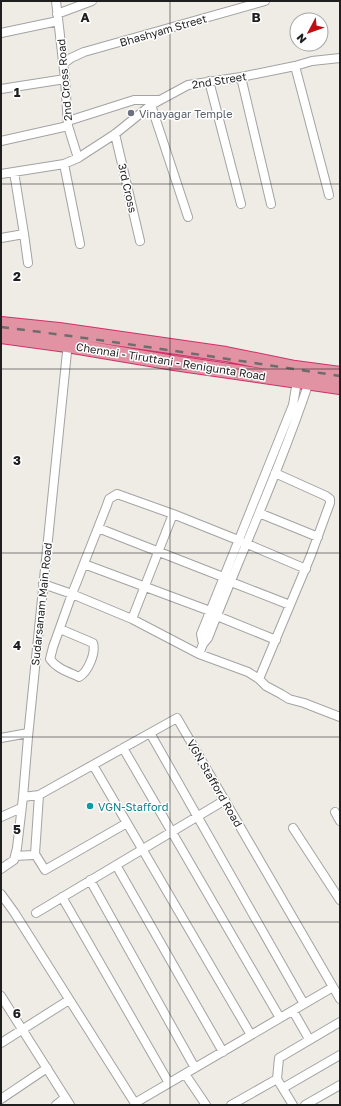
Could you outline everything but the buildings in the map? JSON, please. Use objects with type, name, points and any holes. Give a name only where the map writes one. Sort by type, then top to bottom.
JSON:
[{"type":"highway","name":"Chennai - Tiruttani - Renigunta Road","points":[[1,324],[182,364],[340,387]]},
{"type":"highway","name":"Chennai - Tiruttani - Renigunta Road","points":[[1,336],[68,338],[226,354],[295,368],[340,374]]},
{"type":"street","name":"2nd Cross Road","points":[[56,1],[65,80],[68,124],[78,158]]},
{"type":"street","points":[[1,33],[58,17],[92,1]]},
{"type":"street","name":"Bhashyam Street","points":[[63,64],[71,58],[84,52],[265,1]]},
{"type":"street","name":"2nd Street","points":[[1,174],[64,164],[78,158],[115,134],[152,105],[188,84],[241,77],[312,61],[340,58]]},
{"type":"street","points":[[295,66],[329,195]]},
{"type":"street","points":[[241,77],[272,204]]},
{"type":"street","points":[[1,89],[65,80]]},
{"type":"street","points":[[209,81],[241,204]]},
{"type":"street","points":[[1,141],[68,124],[134,100],[160,100]]},
{"type":"street","points":[[152,105],[188,216]]},
{"type":"street","name":"3rd Cross","points":[[115,134],[140,241]]},
{"type":"street","points":[[64,164],[80,244]]},
{"type":"street","points":[[14,172],[28,263]]},
{"type":"street","points":[[1,238],[24,234]]},
{"type":"street","name":"Sudarsanam Main Road","points":[[15,856],[23,797],[28,733],[68,338]]},
{"type":"street","points":[[199,654],[203,644],[208,638],[223,578],[303,382]]},
{"type":"street","points":[[213,614],[231,582],[275,473],[300,408],[303,382]]},
{"type":"street","points":[[272,456],[280,459]]},
{"type":"street","points":[[259,679],[306,569],[329,508],[330,499],[275,473]]},
{"type":"street","points":[[60,629],[93,643],[95,648],[88,668],[84,674],[79,677],[59,668],[50,659],[60,629],[72,594],[109,499],[117,494],[247,543],[306,569]]},
{"type":"street","points":[[259,513],[318,537]]},
{"type":"street","points":[[132,619],[173,514]]},
{"type":"street","points":[[98,528],[223,578]]},
{"type":"street","points":[[84,564],[144,586],[276,640]]},
{"type":"street","points":[[231,582],[290,605]]},
{"type":"street","points":[[43,584],[72,594],[132,619],[199,654],[248,672],[259,679],[266,686],[289,699],[304,703],[340,717]]},
{"type":"street","name":"VGN Stafford Road","points":[[23,797],[39,795],[177,718],[340,999]]},
{"type":"street","points":[[1,738],[28,733]]},
{"type":"street","points":[[150,733],[304,1004]]},
{"type":"street","points":[[123,748],[280,1018]]},
{"type":"street","points":[[93,765],[251,1035]]},
{"type":"street","points":[[39,795],[35,854],[45,870],[127,823]]},
{"type":"street","points":[[36,913],[225,800]]},
{"type":"street","points":[[1,817],[21,808]]},
{"type":"street","points":[[335,812],[340,821]]},
{"type":"street","points":[[293,828],[340,900]]},
{"type":"street","points":[[1,869],[14,860],[15,856],[35,854]]},
{"type":"street","points":[[116,865],[223,1052]]},
{"type":"street","points":[[90,880],[195,1068]]},
{"type":"street","points":[[1,894],[14,912],[136,1104],[169,1083],[333,987]]},
{"type":"street","points":[[62,897],[169,1083]]},
{"type":"street","points":[[1,996],[68,1102],[56,1105]]},
{"type":"street","points":[[1,1043],[70,1000]]},
{"type":"street","points":[[292,1011],[309,1040]]},
{"type":"street","points":[[293,1105],[277,1079],[279,1058],[340,1022]]},
{"type":"street","points":[[283,1088],[340,1055]]},
{"type":"street","points":[[1,1099],[47,1068]]},
{"type":"street","points":[[185,1074],[206,1105]]},
{"type":"street","points":[[231,1105],[277,1079]]},
{"type":"street","points":[[305,1105],[340,1084]]},
{"type":"railway","points":[[1,327],[128,344],[340,376]]},
{"type":"place","name":"Vinayagar Temple","points":[[131,113]]},
{"type":"place","name":"VGN-Stafford","points":[[90,806]]}]
